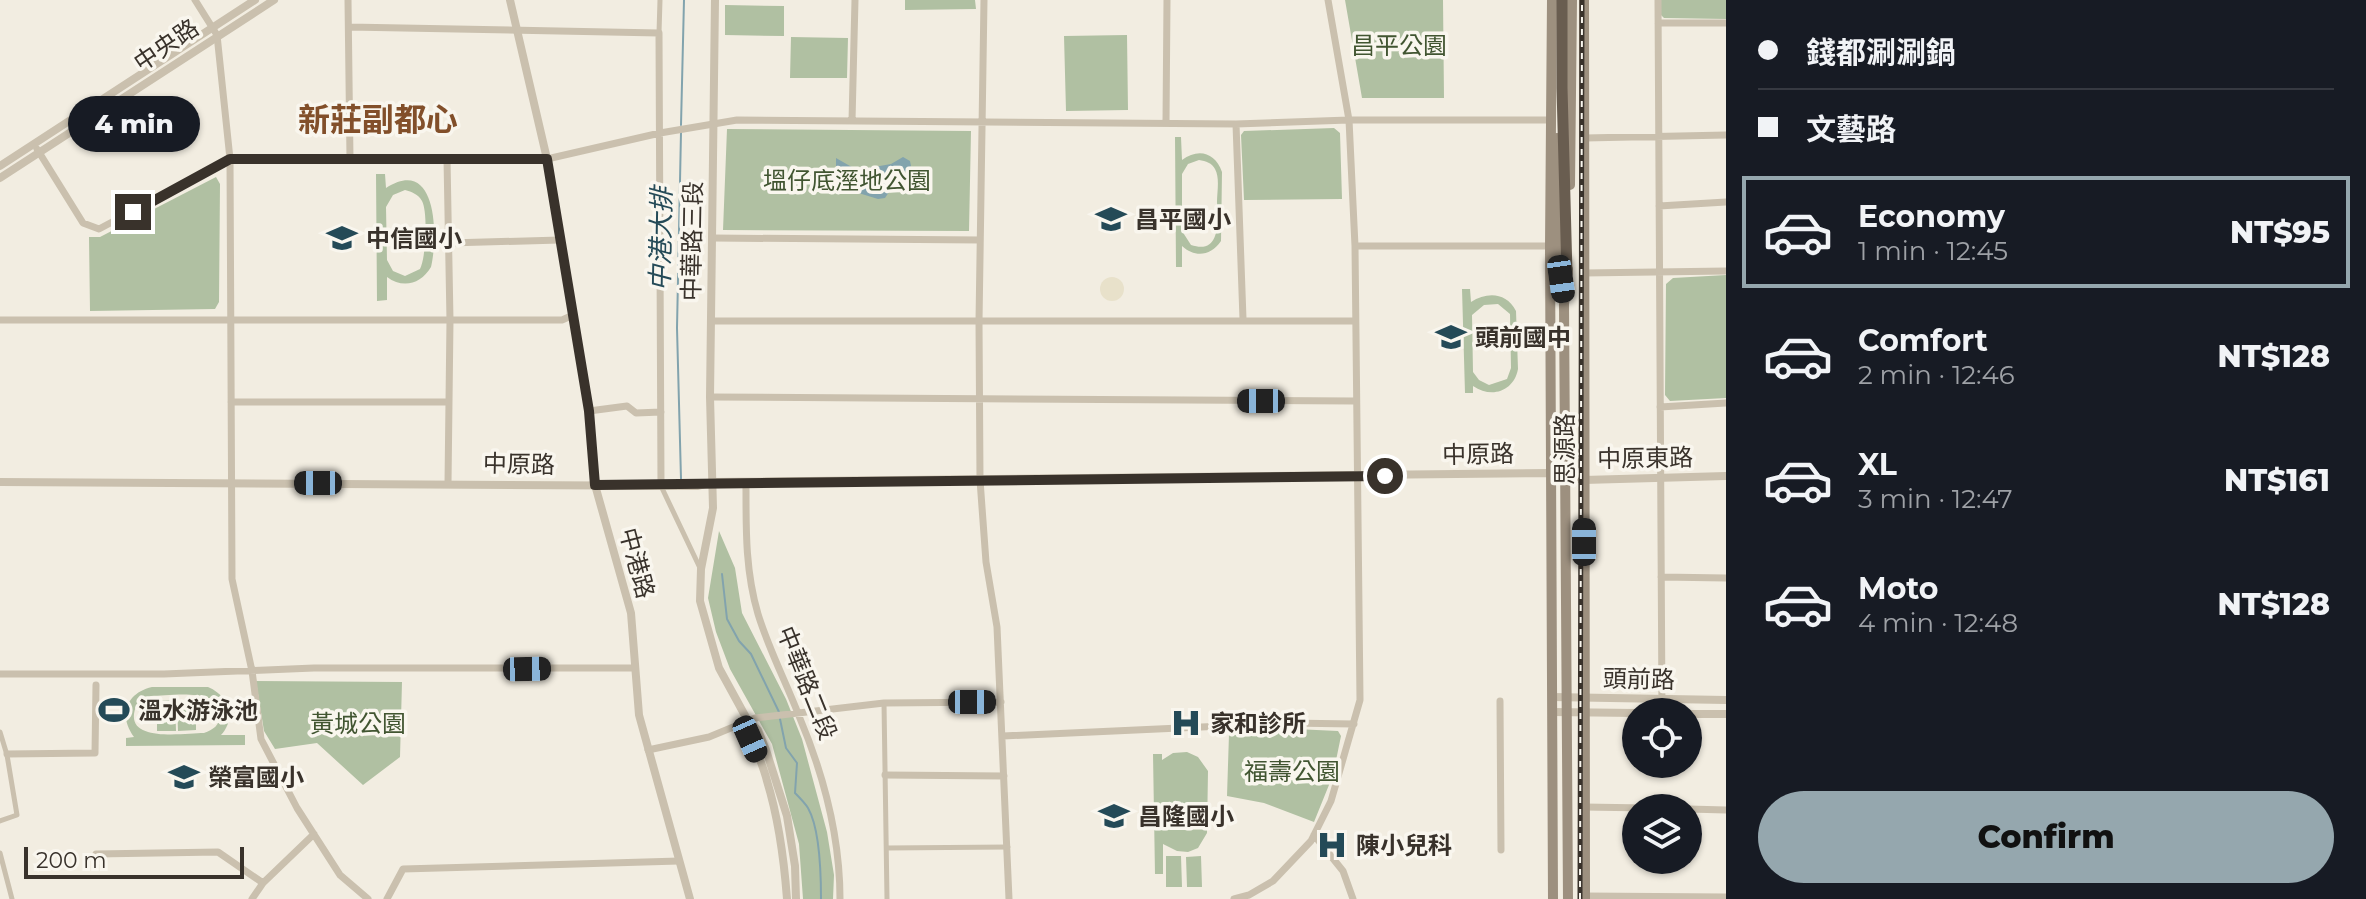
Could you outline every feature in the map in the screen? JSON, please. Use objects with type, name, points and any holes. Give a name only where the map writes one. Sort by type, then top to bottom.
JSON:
[{"type":"highway","points":[[1562,0],[1567,274]]},
{"type":"main road","name":"思源路","points":[[1552,0],[1550,473],[1553,899]]},
{"type":"main road","name":"思源路","points":[[1568,899],[1564,304],[1572,0]]},
{"type":"main road","name":"思源路","points":[[1584,0],[1585,898]]},
{"type":"main road","name":"思源路","points":[[1552,92],[1556,122],[1557,255],[1564,304]]},
{"type":"main road","points":[[1564,333],[1584,314]]},
{"type":"street","points":[[195,0],[214,31],[230,159],[232,579],[252,671],[261,739],[285,787],[340,875],[368,899]]},
{"type":"street","name":"中央路","points":[[0,178],[255,0]]},
{"type":"street","name":"中央路","points":[[0,166],[214,31],[274,0]]},
{"type":"street","points":[[348,0],[350,158]]},
{"type":"street","name":"中港路","points":[[510,0],[547,159],[589,411],[595,485],[631,613],[639,715],[690,899]]},
{"type":"street","points":[[660,0],[663,485],[701,569]]},
{"type":"street","name":"中華路三段","points":[[713,482],[710,397],[715,0]]},
{"type":"street","points":[[852,121],[855,0]]},
{"type":"street","points":[[984,0],[980,480],[986,562],[997,627],[1009,899]]},
{"type":"street","points":[[1166,122],[1167,0]]},
{"type":"street","points":[[1234,899],[1249,895],[1273,881],[1314,835],[1331,801],[1360,700],[1355,246],[1349,120],[1328,0]]},
{"type":"street","points":[[1658,0],[1662,698]]},
{"type":"street","points":[[1658,23],[1726,23]]},
{"type":"street","points":[[349,27],[659,33]]},
{"type":"street","points":[[34,144],[83,223],[99,229],[230,159],[547,159],[660,133],[737,120],[1236,124],[1349,120],[1550,120]]},
{"type":"street","points":[[1236,124],[1243,319]]},
{"type":"street","points":[[1585,138],[1726,135]]},
{"type":"street","points":[[447,159],[450,320],[448,483]]},
{"type":"street","points":[[1659,206],[1726,202]]},
{"type":"street","points":[[713,238],[980,240]]},
{"type":"street","points":[[449,243],[560,240]]},
{"type":"street","points":[[1355,246],[1550,246]]},
{"type":"street","points":[[1584,273],[1726,271]]},
{"type":"street","points":[[0,320],[562,320],[571,316]]},
{"type":"street","points":[[711,321],[1355,321]]},
{"type":"street","points":[[710,397],[1355,401]]},
{"type":"street","points":[[231,402],[449,402]]},
{"type":"street","points":[[1660,407],[1726,403]]},
{"type":"street","points":[[589,411],[627,406],[636,413],[661,412]]},
{"type":"street","name":"中原路","points":[[0,482],[697,486],[713,482],[1550,473],[1565,476]]},
{"type":"street","name":"中原東路","points":[[1565,476],[1584,480],[1726,476]]},
{"type":"street","points":[[713,482],[713,508],[701,569],[701,611],[714,657],[758,730],[766,750],[787,816],[795,866],[796,899]]},
{"type":"street","name":"中華路二段","points":[[746,482],[746,555],[757,612],[794,714],[817,764],[838,854],[840,899]]},
{"type":"street","points":[[1661,577],[1726,578]]},
{"type":"street","points":[[0,674],[314,668],[635,668]]},
{"type":"street","points":[[7,754],[95,753],[96,685]]},
{"type":"street","name":"頭前路","points":[[1552,697],[1622,698]]},
{"type":"street","name":"頭前路","points":[[1702,700],[1726,700]]},
{"type":"street","points":[[1500,701],[1501,850]]},
{"type":"street","points":[[648,750],[709,737],[752,720],[794,714],[884,703],[1001,702]]},
{"type":"street","points":[[884,703],[887,899]]},
{"type":"street","name":"頭前路","points":[[1552,712],[1622,713]]},
{"type":"street","name":"頭前路","points":[[1702,714],[1726,714]]},
{"type":"street","points":[[752,720],[750,739],[765,772],[775,810],[787,899]]},
{"type":"street","points":[[1003,736],[1288,723],[1354,724]]},
{"type":"street","points":[[0,732],[7,754],[17,815],[0,821]]},
{"type":"street","points":[[885,775],[1004,776]]},
{"type":"street","points":[[1584,807],[1622,808]]},
{"type":"street","points":[[1702,809],[1726,810]]},
{"type":"street","points":[[252,899],[263,883],[314,834]]},
{"type":"street","points":[[1314,835],[1343,871],[1353,899]]},
{"type":"street","points":[[887,848],[1008,847]]},
{"type":"street","points":[[96,854],[218,852],[263,883]]},
{"type":"street","points":[[0,853],[12,899]]},
{"type":"street","points":[[387,899],[403,869],[679,861]]},
{"type":"street","points":[[1585,898],[1726,897]]},
{"type":"green space","points":[[905,0],[975,0],[976,9],[905,10]]},
{"type":"green space","name":"昌平公園","points":[[1345,0],[1443,0],[1444,98],[1362,98]]},
{"type":"green space","points":[[1661,0],[1726,0],[1726,19],[1664,18],[1660,14]]},
{"type":"green space","points":[[725,5],[784,6],[784,36],[725,35]]},
{"type":"green space","points":[[1127,35],[1128,110],[1066,111],[1064,36]]},
{"type":"green space","points":[[791,37],[848,38],[847,78],[790,78]]},
{"type":"green space","points":[[1334,128],[1340,133],[1342,199],[1244,200],[1241,135],[1244,131]]},
{"type":"green space","name":"塭仔底溼地公園","points":[[727,129],[971,131],[969,231],[723,230]]},
{"type":"green space","points":[[1175,137],[1181,137],[1182,160],[1194,154],[1205,154],[1215,160],[1222,172],[1221,241],[1213,250],[1203,254],[1182,246],[1182,267],[1176,267]],"holes":[[[1199,160],[1212,165],[1218,181],[1216,234],[1213,241],[1201,247],[1191,245],[1182,231],[1182,174],[1188,164]]]},
{"type":"green space","points":[[376,174],[385,174],[386,188],[403,181],[416,182],[425,191],[434,221],[433,254],[431,267],[417,281],[405,284],[387,277],[387,300],[377,301]],"holes":[[[405,190],[422,201],[426,235],[420,269],[405,276],[393,271],[387,260],[386,207],[393,195]]]},
{"type":"green space","points":[[216,177],[220,184],[219,302],[215,309],[90,311],[89,237],[100,237]]},
{"type":"green space","points":[[1726,275],[1726,398],[1670,401],[1665,395],[1666,284],[1673,278]]},
{"type":"green space","points":[[1462,289],[1470,289],[1471,302],[1490,295],[1502,297],[1516,311],[1518,369],[1512,383],[1501,391],[1487,392],[1473,386],[1473,393],[1465,393]],"holes":[[[1498,304],[1510,314],[1511,368],[1507,379],[1489,385],[1479,380],[1473,372],[1472,315],[1484,305]]]},
{"type":"green space","points":[[719,531],[735,568],[742,613],[786,699],[802,739],[827,832],[834,875],[833,899],[803,899],[799,844],[772,744],[730,669],[716,632],[708,598]]},
{"type":"green space","name":"黃城公園","points":[[256,681],[402,682],[400,757],[363,785],[317,743],[275,749],[264,731]]},
{"type":"green space","points":[[152,687],[208,687],[226,701],[228,708],[229,721],[221,735],[245,735],[245,745],[126,746],[126,738],[134,737],[126,721],[127,706],[143,690]],"holes":[[[193,695],[212,700],[218,706],[219,722],[204,733],[156,734],[145,731],[137,725],[134,717],[137,704],[151,696]]]},
{"type":"green space","points":[[175,700],[176,731],[157,731],[157,701]]},
{"type":"green space","points":[[177,700],[196,700],[196,730],[178,731]]},
{"type":"green space","name":"福壽公園","points":[[1295,729],[1338,731],[1341,736],[1333,775],[1314,822],[1264,803],[1227,796],[1229,734]]},
{"type":"green space","points":[[1187,752],[1198,757],[1208,771],[1207,833],[1198,848],[1188,852],[1177,851],[1163,844],[1163,874],[1155,874],[1153,754],[1162,754],[1162,760],[1173,753]]},
{"type":"green space","points":[[1166,856],[1181,856],[1182,887],[1166,887]]},
{"type":"green space","points":[[1201,856],[1202,887],[1187,887],[1186,857]]},
{"type":"shaded area","points":[[1112,277],[1120,281],[1124,289],[1120,297],[1112,301],[1104,297],[1100,289],[1104,281]]},
{"type":"water","points":[[903,157],[910,161],[911,166],[885,198],[878,199],[852,191],[841,194],[838,191],[842,174],[836,167],[836,158],[857,170],[891,164]]},
{"type":"waterway","name":"中港大排","points":[[681,125],[684,0]]},
{"type":"waterway","name":"中港大排","points":[[681,132],[677,328],[681,479]]},
{"type":"waterway","name":"中港大排","points":[[722,574],[727,619],[739,641],[751,654],[779,712]]},
{"type":"waterway","name":"中港大排","points":[[780,719],[786,748],[797,763],[795,793],[808,808],[815,828],[821,899]]},
{"type":"railway","points":[[1580,899],[1582,0]]},
{"type":"place","name":"昌平國小","points":[[1111,219]]},
{"type":"place","name":"中信國小","points":[[342,238]]},
{"type":"place","name":"頭前國中","points":[[1451,337]]},
{"type":"place","name":"溫水游泳池","points":[[114,710]]},
{"type":"place","name":"家和診所","points":[[1186,723]]},
{"type":"place","name":"榮富國小","points":[[184,777]]},
{"type":"place","name":"昌隆國小","points":[[1114,816]]},
{"type":"place","name":"陳小兒科","points":[[1332,845]]},
{"type":"district","name":"新莊副都心","points":[[378,119]]},
{"type":"route","points":[[133,212],[230,159],[547,159],[589,411],[595,485],[1385,476]]}]
